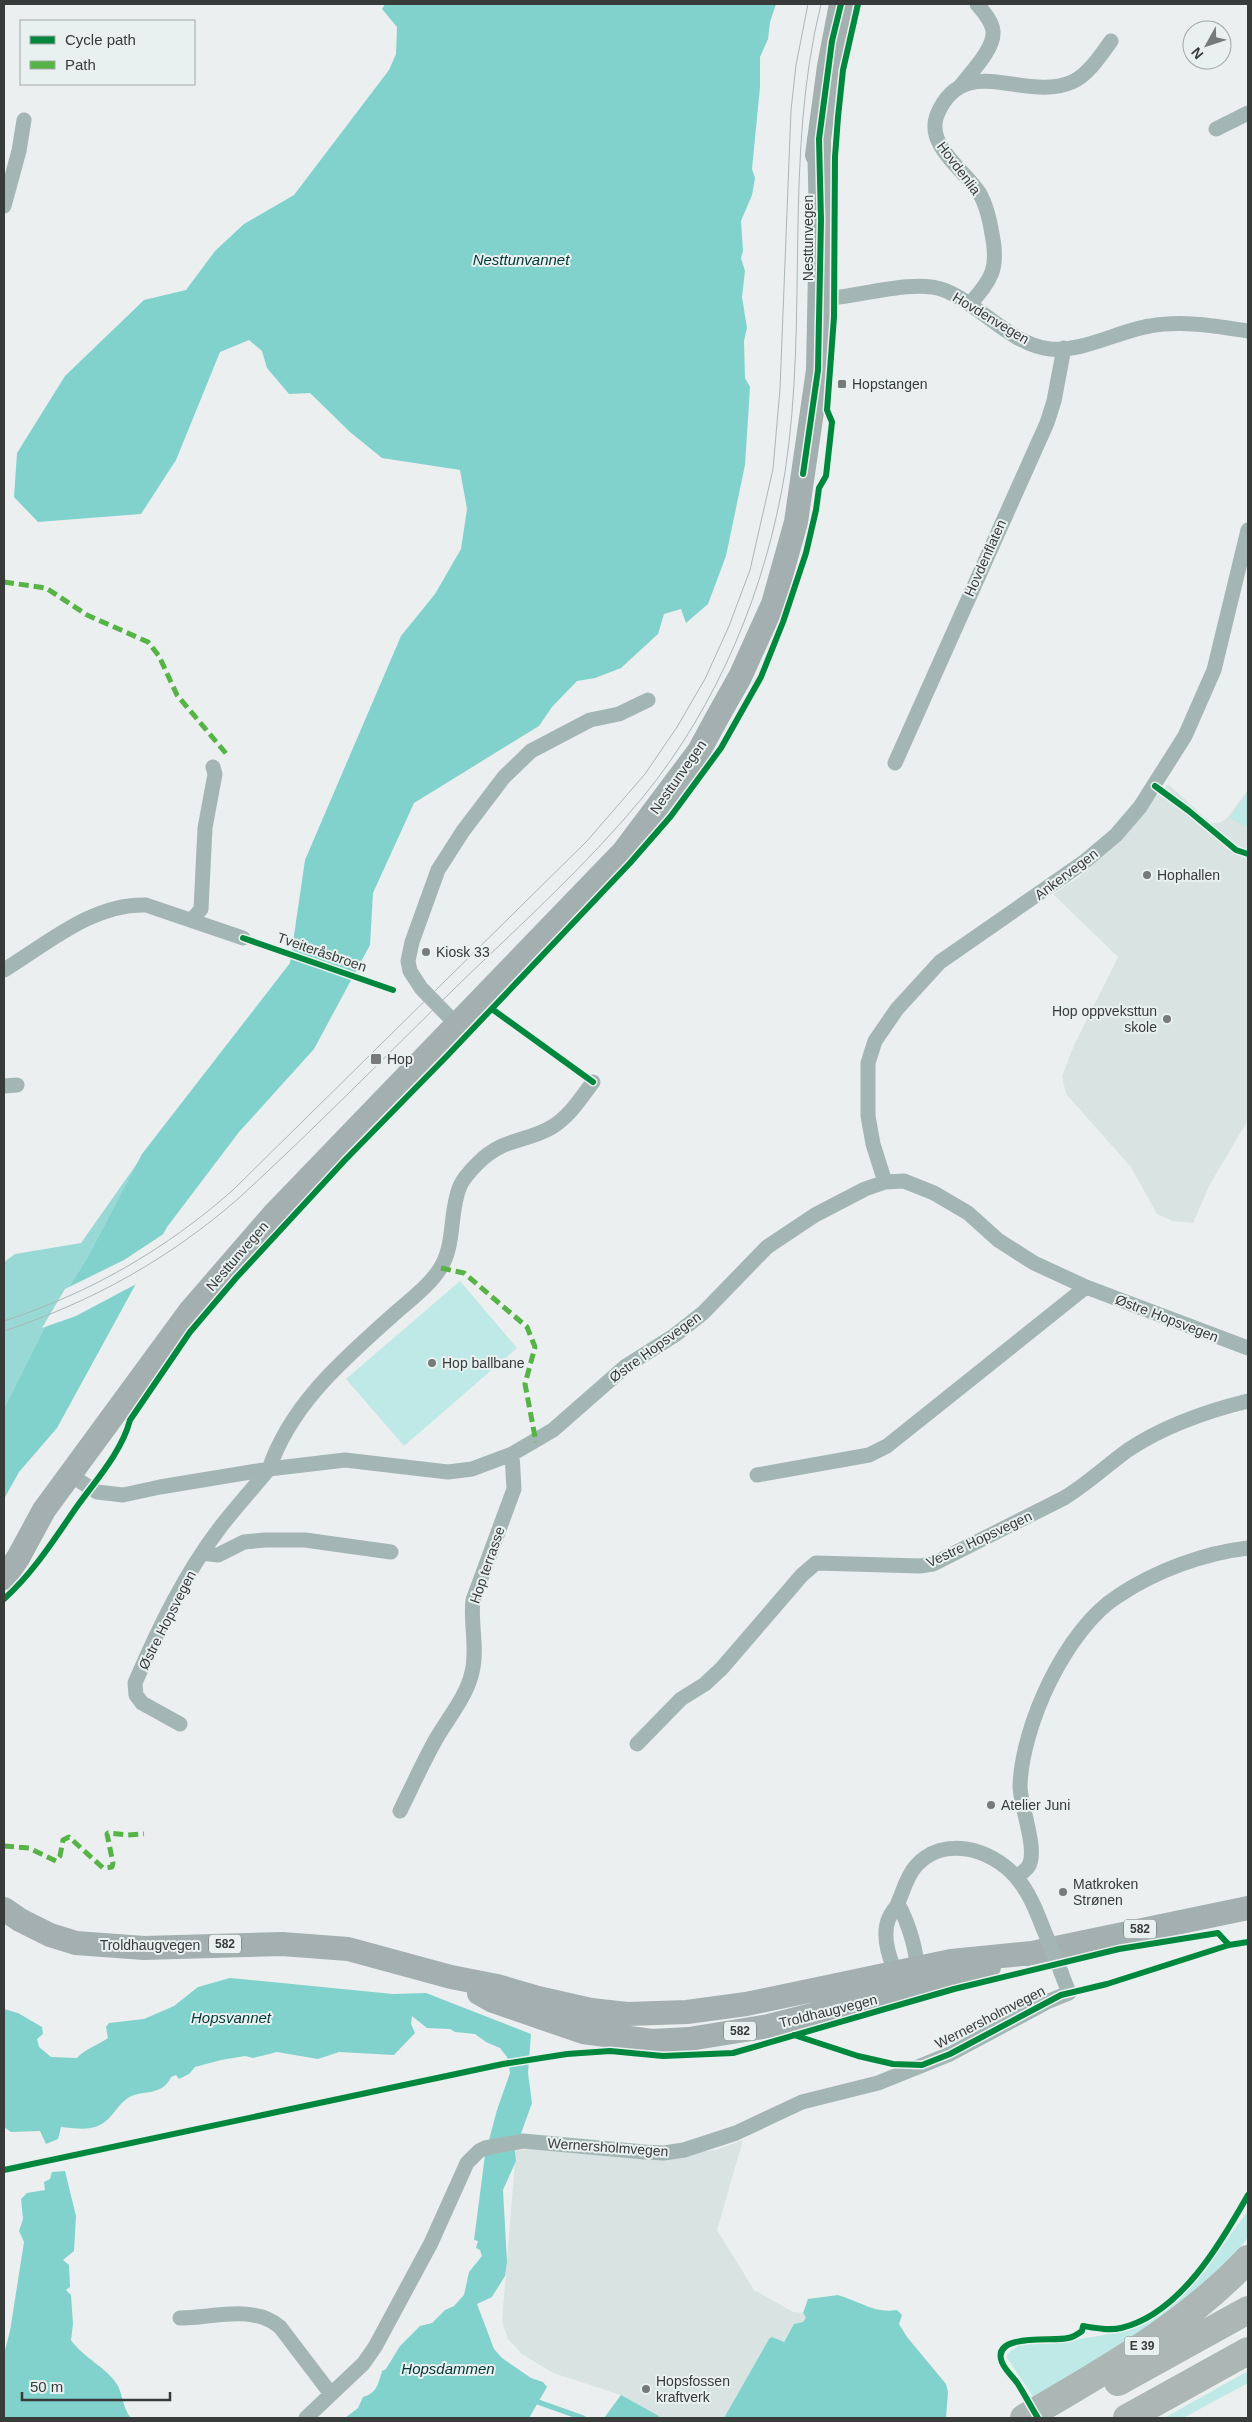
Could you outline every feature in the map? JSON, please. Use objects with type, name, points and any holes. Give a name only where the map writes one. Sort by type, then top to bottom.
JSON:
[{"type":"highway","name":"E 39","points":[[1024,2418],[1139,2349],[1206,2300],[1248,2259]]},
{"type":"highway","name":"E 39","points":[[1055,2418],[1248,2310]]},
{"type":"highway","points":[[1127,2418],[1248,2351]]},
{"type":"main road","name":"Nesttunvegen","points":[[803,474],[811,220],[831,49],[840,4]]},
{"type":"main road","name":"Nesttunvegen","points":[[4,1578],[18,1558],[44,1510],[184,1318],[232,1260],[316,1170],[624,851],[698,751],[740,677],[773,604],[796,522],[818,374],[820,299],[819,139]]},
{"type":"main road","name":"Nesttunvegen","points":[[4,1549],[44,1510]]},
{"type":"main road","name":"Troldhaugvegen","points":[[4,1909],[20,1920],[50,1935],[76,1943],[144,1948],[282,1944],[348,1949],[451,1977],[497,1986],[591,2010],[656,2014],[746,2004],[908,1977],[951,1961],[1032,1953],[1248,1908]]},
{"type":"street","name":"Hovdenlia","points":[[970,304],[986,286],[994,270],[996,253],[990,224],[981,196],[936,140],[934,126],[944,102],[958,89],[983,58],[991,43],[993,31],[977,4]]},
{"type":"street","name":"Hovdenlia","points":[[958,89],[968,83],[986,80],[1035,88],[1056,88],[1074,81],[1085,72],[1100,57],[1111,41]]},
{"type":"street","points":[[1216,129],[1248,113]]},
{"type":"street","points":[[4,206],[20,152],[24,120]]},
{"type":"street","name":"Hovdenvegen","points":[[820,299],[845,298],[873,291],[926,287],[944,290],[970,304],[1018,337],[1049,349],[1064,348],[1150,326],[1200,324],[1248,331]]},
{"type":"street","name":"Hovdenflaten","points":[[896,763],[1046,423],[1054,401],[1064,348]]},
{"type":"street","name":"Ankervegen","points":[[885,1182],[873,1144],[868,1116],[868,1063],[874,1041],[897,1009],[940,962],[1084,862],[1116,835],[1140,807],[1185,736],[1214,670],[1248,530]]},
{"type":"street","points":[[458,1024],[420,988],[409,966],[412,942],[422,909],[438,870],[463,831],[504,777],[531,751],[590,720],[619,714],[648,700]]},
{"type":"street","points":[[192,920],[201,909],[205,828],[215,774],[213,767]]},
{"type":"street","points":[[4,970],[52,939],[108,909],[133,904],[146,905],[243,938]]},
{"type":"street","name":"Østre Hopsvegen","points":[[180,1724],[142,1703],[136,1695],[135,1682],[169,1610],[202,1553],[222,1525],[269,1469],[276,1448],[295,1414],[317,1387],[353,1351],[436,1275],[449,1249],[456,1197],[467,1175],[495,1149],[506,1143],[551,1127],[564,1119],[593,1082]]},
{"type":"street","name":"Østre Hopsvegen","points":[[70,1475],[97,1492],[123,1495],[269,1469],[345,1460],[448,1472],[472,1469],[512,1454],[553,1430],[626,1366],[675,1335],[703,1313],[767,1247],[815,1215],[866,1189],[885,1182],[904,1182],[934,1192],[968,1213],[998,1240],[1034,1264],[1086,1288],[1248,1348]]},
{"type":"street","points":[[757,1475],[870,1455],[887,1446],[1086,1288]]},
{"type":"street","name":"Vestre Hopsvegen","points":[[637,1744],[681,1699],[705,1684],[722,1668],[802,1575],[816,1563],[920,1566],[933,1564],[1064,1498],[1084,1486],[1130,1450],[1155,1435],[1187,1420],[1248,1401]]},
{"type":"street","name":"Hop terrasse","points":[[400,1811],[431,1748],[467,1688],[473,1672],[474,1654],[471,1618],[473,1600],[514,1489],[512,1454]]},
{"type":"street","points":[[202,1553],[218,1554],[244,1542],[265,1540],[305,1540],[390,1552]]},
{"type":"street","points":[[1016,1877],[1028,1867],[1032,1850],[1022,1805],[1020,1785],[1030,1731],[1049,1682],[1081,1632],[1097,1612],[1117,1596],[1137,1584],[1196,1561],[1230,1550],[1248,1548]]},
{"type":"street","name":"Wernersholmvegen","points":[[306,2418],[363,2364],[375,2347],[431,2243],[467,2163],[473,2156],[486,2148],[523,2141],[664,2153],[709,2143],[736,2133],[802,2102],[878,2082],[950,2054],[1049,2001],[1069,1993],[1028,1894],[1016,1877],[988,1854],[973,1849],[948,1848],[926,1858],[916,1866],[901,1892],[898,1904],[888,1919],[888,1952],[908,1977]]},
{"type":"street","points":[[898,1904],[906,1918],[908,1977]]},
{"type":"street","points":[[180,2318],[248,2314],[270,2319],[280,2327],[331,2394]]},
{"type":"shaded area","name":"Hop oppveksttun skole","points":[[1168,784],[1211,823],[1219,823],[1227,818],[1248,790],[1248,1120],[1210,1184],[1193,1223],[1173,1221],[1157,1214],[1131,1167],[1066,1094],[1062,1076],[1075,1043],[1118,957],[1053,894],[1079,877],[1104,854]]},
{"type":"shaded area","points":[[1248,792],[1248,827],[1229,818]]},
{"type":"shaded area","points":[[138,1162],[87,1258],[50,1317],[4,1408],[4,1262],[15,1254],[81,1243]]},
{"type":"shaded area","name":"Hop ballbane","points":[[460,1281],[517,1348],[404,1446],[346,1379]]},
{"type":"shaded area","points":[[743,2140],[717,2230],[754,2290],[793,2312],[803,2313],[806,2316],[803,2322],[794,2324],[783,2342],[772,2337],[769,2339],[724,2418],[658,2418],[659,2416],[621,2395],[553,2373],[522,2354],[508,2339],[502,2321],[516,2150],[578,2145],[691,2153],[716,2150]]},
{"type":"shaded area","points":[[1248,2211],[1248,2237],[1232,2259],[1166,2316],[1034,2398],[1007,2358],[1007,2354],[1022,2343],[1062,2342],[1122,2332],[1146,2322],[1167,2309],[1191,2287]]},
{"type":"shaded area","points":[[1248,2371],[1248,2383],[1183,2418],[1164,2418]]},
{"type":"water","name":"Nesttunvannet","points":[[385,4],[776,4],[770,22],[768,39],[760,57],[760,87],[752,169],[755,178],[752,195],[741,221],[743,251],[741,258],[745,271],[742,297],[747,328],[744,341],[745,378],[750,387],[745,465],[726,556],[708,604],[686,623],[681,609],[664,614],[658,634],[621,668],[595,678],[577,681],[552,707],[539,726],[414,803],[373,893],[370,945],[314,1049],[239,1132],[167,1227],[57,1428],[19,1472],[4,1499],[4,1408],[50,1317],[87,1258],[142,1154],[290,963],[305,860],[401,636],[435,594],[461,549],[467,509],[460,470],[382,458],[350,432],[310,393],[289,394],[267,368],[262,351],[249,340],[220,352],[176,460],[141,514],[38,522],[14,497],[17,453],[65,376],[144,300],[186,290],[215,251],[244,224],[294,195],[389,70],[396,54],[397,27],[382,9]]},
{"type":"water","name":"Hopsvannet","points":[[230,1978],[393,1994],[426,1993],[531,2034],[528,2073],[532,2103],[515,2150],[516,2161],[503,2190],[507,2262],[505,2276],[492,2297],[477,2304],[494,2349],[502,2358],[531,2378],[543,2382],[547,2387],[529,2418],[345,2418],[358,2408],[363,2397],[374,2390],[382,2371],[386,2369],[400,2346],[420,2326],[432,2323],[445,2310],[454,2306],[464,2295],[469,2272],[482,2256],[480,2250],[476,2248],[478,2241],[474,2240],[485,2155],[497,2110],[510,2073],[507,2057],[500,2048],[486,2042],[475,2034],[455,2032],[450,2029],[427,2028],[412,2016],[411,2024],[415,2033],[394,2055],[339,2052],[318,2059],[277,2052],[253,2058],[245,2056],[221,2060],[195,2067],[189,2074],[179,2079],[176,2075],[171,2077],[167,2083],[157,2090],[133,2095],[121,2104],[108,2119],[96,2127],[81,2129],[61,2127],[58,2139],[46,2144],[40,2131],[11,2132],[4,2127],[4,2009],[18,2013],[42,2027],[43,2034],[37,2039],[39,2047],[51,2057],[77,2058],[108,2038],[106,2027],[109,2023],[144,2019],[174,2006],[198,1987]]},
{"type":"water","points":[[65,2171],[76,2216],[74,2251],[63,2260],[69,2265],[70,2287],[66,2290],[71,2295],[73,2324],[71,2340],[113,2379],[118,2386],[126,2411],[131,2418],[5,2418],[4,2354],[10,2331],[24,2242],[19,2231],[23,2219],[21,2199],[27,2193],[45,2190],[44,2182],[50,2179],[52,2172]]},
{"type":"water","points":[[838,2295],[874,2309],[897,2310],[902,2315],[899,2324],[907,2337],[946,2384],[948,2392],[946,2418],[724,2418],[769,2339],[772,2337],[784,2342],[794,2324],[803,2322],[806,2317],[803,2313],[808,2299]]},
{"type":"water","points":[[621,2395],[659,2416],[658,2418],[604,2418]]},
{"type":"pier","points":[[168,1231],[140,1282],[76,1316],[42,1328],[65,1289],[124,1260]]},
{"type":"waterway","points":[[538,2402],[583,2418]]},
{"type":"tram line","points":[[4,1321],[66,1297],[125,1268],[181,1232],[233,1190],[587,841],[645,774],[677,727],[705,679],[729,626],[750,570],[773,469],[780,389],[791,110],[796,65],[808,4]]},
{"type":"tram line","points":[[4,1331],[68,1307],[128,1276],[185,1240],[239,1198],[552,895],[599,847],[643,797],[670,761],[694,724],[716,685],[735,644],[751,602],[777,516],[785,472],[792,414],[799,178],[803,120],[810,62],[821,4]]},
{"type":"marked path","points":[[4,582],[46,588],[87,615],[148,642],[159,656],[177,695],[229,757]]},
{"type":"marked path","points":[[441,1268],[464,1273],[527,1327],[535,1347],[525,1384],[536,1442]]},
{"type":"marked path","points":[[4,1846],[29,1848],[56,1861],[60,1856],[63,1840],[69,1837],[103,1868],[112,1867],[113,1863],[108,1833],[144,1834]]},
{"type":"cycle path","points":[[803,474],[818,370],[821,220],[819,139],[832,41],[841,4]]},
{"type":"cycle path","points":[[4,1599],[35,1566],[115,1454],[130,1420],[190,1332],[236,1278],[345,1160],[446,1057],[630,863],[671,816],[721,748],[761,677],[783,622],[806,553],[819,488],[826,476],[832,422],[827,410],[834,317],[835,157],[843,70],[858,4]]},
{"type":"cycle path","points":[[1155,786],[1236,850],[1248,854]]},
{"type":"cycle path","name":"Tveiteråsbroen","points":[[243,938],[393,990]]},
{"type":"cycle path","points":[[492,1009],[593,1082]]},
{"type":"cycle path","points":[[4,2170],[503,2064],[567,2054],[610,2051],[663,2056],[733,2053],[954,1989],[1119,1949],[1218,1933],[1229,1945]]},
{"type":"cycle path","points":[[794,2035],[858,2056],[893,2064],[922,2065],[950,2054],[1061,1995],[1107,1984],[1229,1945],[1248,1942]]},
{"type":"cycle path","points":[[1038,2418],[1018,2384],[1003,2366],[1001,2359],[1002,2351],[1007,2345],[1027,2340],[1070,2338],[1082,2331],[1083,2326],[1107,2329],[1121,2328],[1142,2320],[1162,2308],[1180,2292],[1212,2254],[1248,2195]]},
{"type":"place","name":"Hopstangen","points":[[842,384]]},
{"type":"place","name":"Hophallen","points":[[1147,875]]},
{"type":"place","name":"Kiosk 33","points":[[426,952]]},
{"type":"place","name":"Hop oppveksttun skole","points":[[1167,1019]]},
{"type":"place","name":"Hop","points":[[376,1059]]},
{"type":"place","name":"Hop ballbane","points":[[432,1363]]},
{"type":"place","name":"Atelier Juni","points":[[991,1805]]},
{"type":"place","name":"Matkroken Strønen","points":[[1063,1892]]},
{"type":"place","name":"Hopsfossen kraftverk","points":[[646,2389]]},
{"type":"water label","name":"Hopsdammen","points":[[448,2369]]}]
